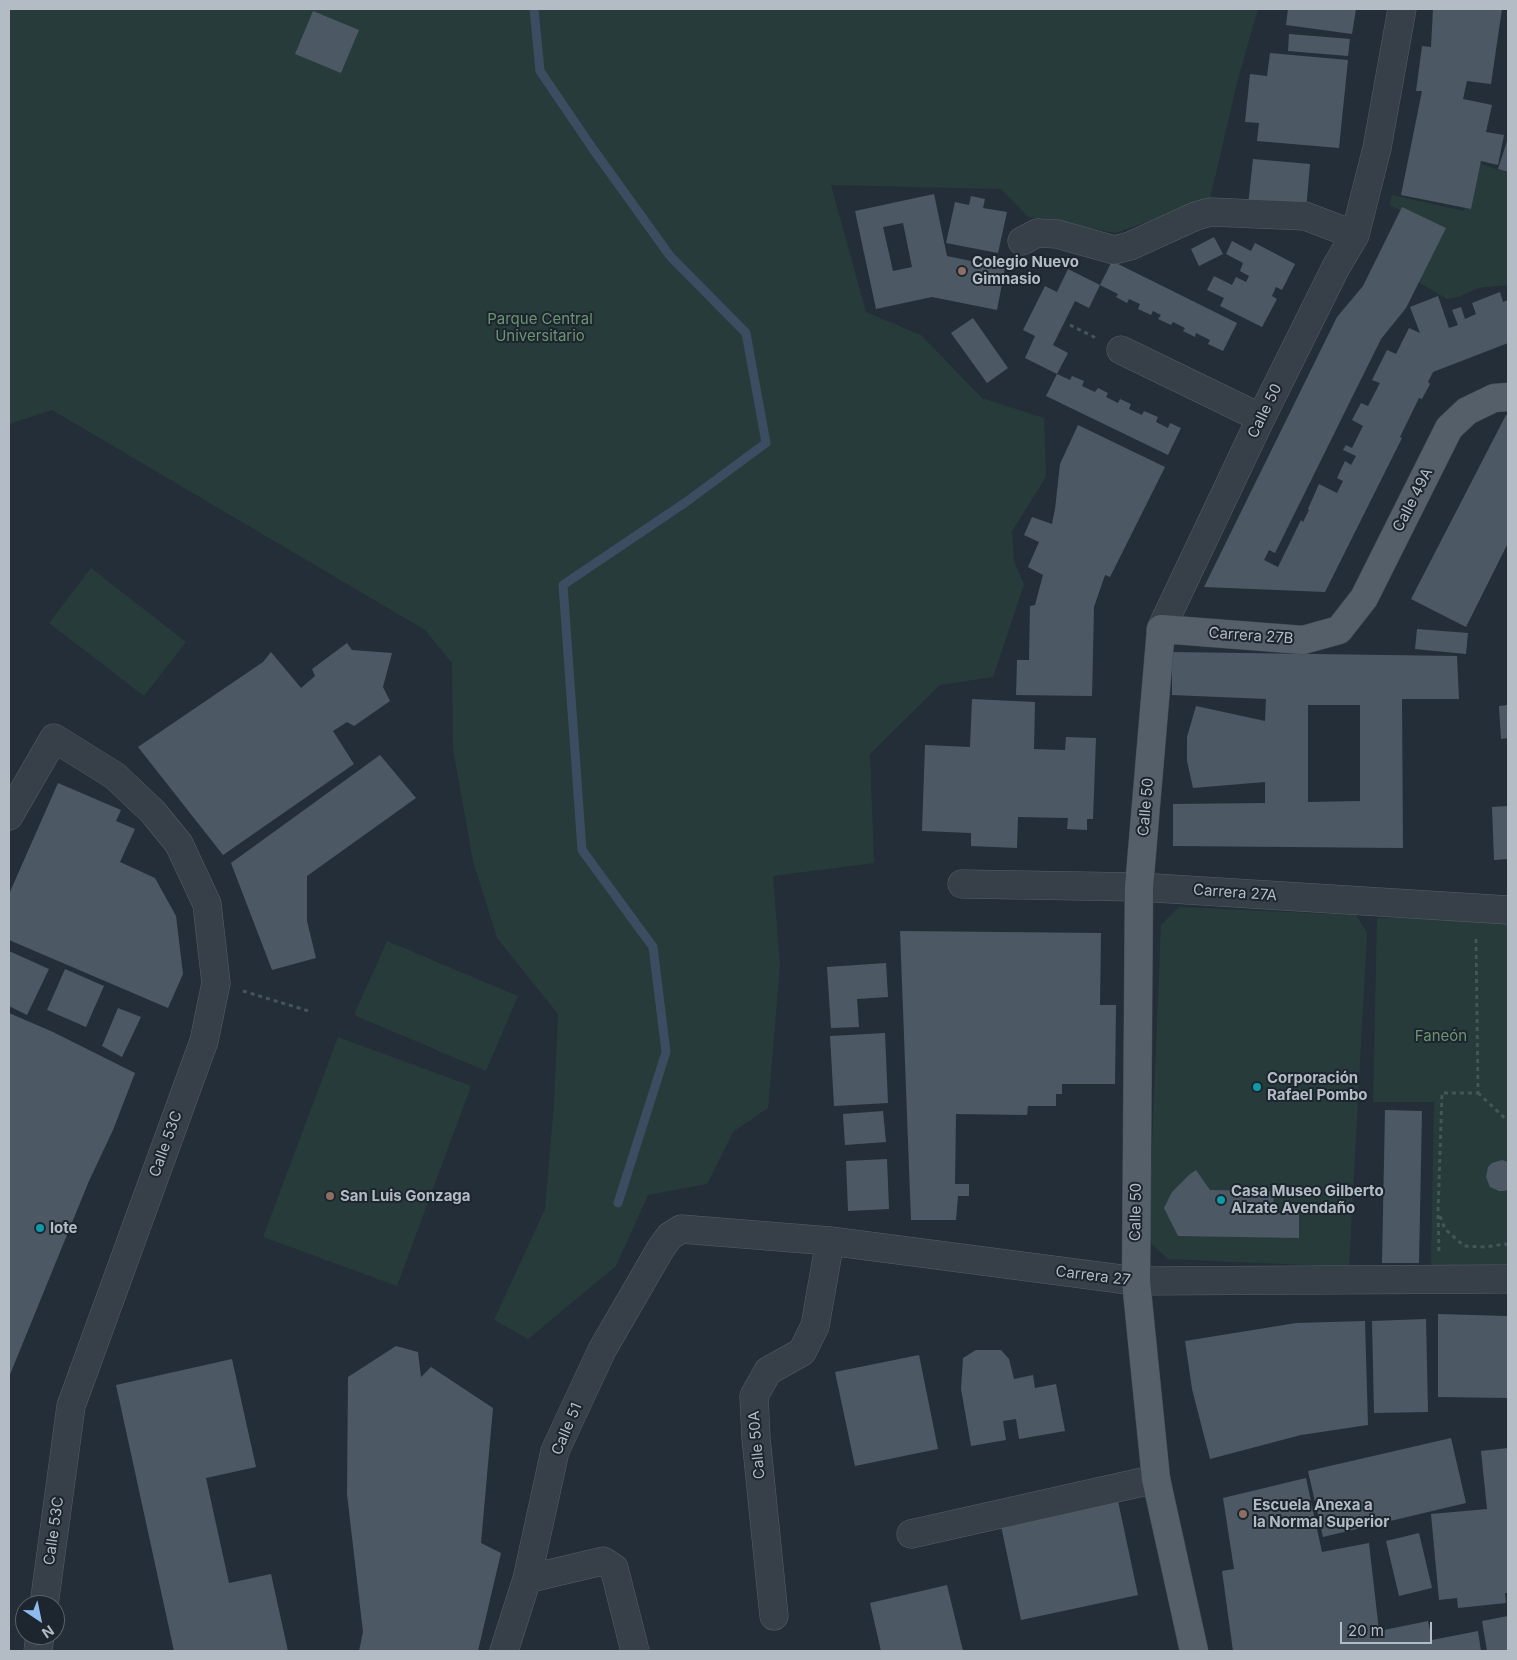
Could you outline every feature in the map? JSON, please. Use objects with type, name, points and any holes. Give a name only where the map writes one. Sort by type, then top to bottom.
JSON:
[{"type":"main road","name":"Calle 49A","points":[[1339,630],[1364,598],[1449,428],[1467,410],[1494,398],[1508,397]]},
{"type":"main road","name":"Carrera 27B","points":[[1162,629],[1303,640],[1339,630]]},
{"type":"main road","name":"Calle 50","points":[[1162,629],[1139,887],[1136,1281],[1156,1479],[1194,1651]]},
{"type":"street","name":"Calle 50","points":[[1162,629],[1261,418],[1336,267],[1355,235],[1377,148],[1402,9]]},
{"type":"street","points":[[1022,241],[1037,233],[1057,234],[1114,250],[1130,246],[1196,216],[1210,212],[1305,216],[1355,235]]},
{"type":"street","points":[[1121,350],[1261,418]]},
{"type":"street","name":"Calle 53C","points":[[9,816],[54,738],[115,776],[153,812],[179,844],[207,904],[216,983],[204,1041],[71,1406],[45,1595]]},
{"type":"street","name":"Carrera 27A","points":[[962,884],[1139,887],[1508,910]]},
{"type":"street","name":"Carrera 27","points":[[681,1229],[830,1241],[1136,1281],[1508,1279]]},
{"type":"street","name":"Calle 51","points":[[504,1651],[527,1579],[556,1451],[602,1350],[661,1248],[670,1236],[681,1229]]},
{"type":"street","name":"Calle 50A","points":[[774,1616],[756,1438],[754,1396],[768,1371],[802,1352],[815,1326],[830,1241]]},
{"type":"street","points":[[911,1534],[1156,1479]]},
{"type":"street","points":[[527,1579],[602,1561],[614,1568],[636,1651]]},
{"type":"path","points":[[1476,909],[1478,1093]]},
{"type":"path","points":[[216,983],[312,1012]]},
{"type":"path","points":[[1440,1280],[1438,1213],[1442,1092],[1478,1093],[1508,1121]]},
{"type":"path","points":[[1438,1213],[1444,1229],[1464,1246],[1485,1247],[1506,1244],[1507,1252]]},
{"type":"green space","name":"Parque Central Universitario","points":[[9,9],[1258,9],[1238,79],[1210,199],[1116,233],[1028,217],[1001,189],[831,185],[866,312],[921,335],[982,398],[1044,418],[1046,477],[1012,531],[1014,561],[1024,584],[993,677],[940,685],[870,754],[874,863],[773,876],[780,967],[768,1108],[733,1132],[707,1184],[648,1195],[616,1266],[528,1339],[494,1320],[545,1209],[554,1103],[558,1014],[497,938],[473,861],[453,749],[452,663],[425,630],[52,410],[9,424]]},
{"type":"green space","points":[[1475,162],[1508,173],[1508,285],[1478,288],[1459,297],[1447,299],[1418,282],[1440,227],[1389,205],[1392,195],[1464,211]]},
{"type":"green space","points":[[91,568],[186,642],[144,696],[49,623]]},
{"type":"green space","points":[[1179,907],[1356,915],[1367,933],[1349,1267],[1168,1259],[1148,1241],[1161,925]]},
{"type":"green space","name":"Faneón","points":[[1508,916],[1508,1266],[1431,1265],[1434,1102],[1373,1102],[1377,918]]},
{"type":"green space","points":[[387,941],[518,996],[486,1071],[354,1015]]},
{"type":"green space","points":[[338,1037],[471,1086],[397,1286],[263,1237]]},
{"type":"building","points":[[1288,9],[1356,9],[1352,34],[1286,25]]},
{"type":"building","points":[[1433,9],[1502,9],[1491,84],[1467,81],[1463,99],[1492,105],[1486,132],[1504,135],[1498,165],[1481,161],[1471,209],[1401,195],[1422,91],[1416,91],[1422,46],[1431,47]]},
{"type":"building","points":[[313,11],[359,30],[341,73],[295,54]]},
{"type":"building","points":[[1289,34],[1350,39],[1348,56],[1288,51]]},
{"type":"building","points":[[1270,53],[1348,60],[1339,148],[1257,141],[1259,123],[1245,122],[1250,74],[1267,76]]},
{"type":"building","points":[[1508,138],[1508,172],[1498,169]]},
{"type":"building","points":[[1253,159],[1310,164],[1306,210],[1248,205]]},
{"type":"building","points":[[934,194],[947,256],[1005,268],[997,310],[932,297],[876,309],[855,211]],"holes":[[[903,223],[912,267],[893,271],[883,227]]]},
{"type":"building","points":[[971,196],[985,199],[983,208],[1007,212],[998,253],[946,243],[955,202],[969,205]]},
{"type":"building","points":[[1402,207],[1446,228],[1406,308],[1381,339],[1275,553],[1269,550],[1264,560],[1278,567],[1301,520],[1303,522],[1309,510],[1319,484],[1337,493],[1343,481],[1337,478],[1345,461],[1351,465],[1356,456],[1343,450],[1346,445],[1352,448],[1363,426],[1352,420],[1361,403],[1368,406],[1380,383],[1372,380],[1387,350],[1396,354],[1409,328],[1420,333],[1410,307],[1438,296],[1449,328],[1458,325],[1452,310],[1461,307],[1465,319],[1476,314],[1472,303],[1500,292],[1503,302],[1508,300],[1508,343],[1433,372],[1428,382],[1430,384],[1422,399],[1419,398],[1400,437],[1402,438],[1325,592],[1204,587],[1337,317],[1363,286]]},
{"type":"building","points":[[1214,237],[1223,254],[1199,266],[1191,249]]},
{"type":"building","points":[[1232,241],[1251,251],[1255,243],[1295,264],[1282,290],[1276,287],[1272,296],[1277,299],[1262,327],[1220,306],[1224,298],[1207,290],[1214,276],[1232,285],[1236,277],[1246,282],[1249,276],[1240,271],[1243,263],[1226,254]]},
{"type":"building","points":[[1112,261],[1237,323],[1223,351],[1208,344],[1210,340],[1196,333],[1195,337],[1183,331],[1185,328],[1173,322],[1171,325],[1158,319],[1161,315],[1153,311],[1151,315],[1138,309],[1140,304],[1129,299],[1127,303],[1116,297],[1118,294],[1100,285]]},
{"type":"building","points":[[1068,269],[1100,285],[1089,308],[1075,301],[1053,345],[1068,353],[1057,374],[1025,358],[1035,336],[1023,330],[1045,286],[1057,292]]},
{"type":"building","points":[[973,318],[1008,368],[987,383],[951,333]]},
{"type":"building","points":[[1057,374],[1070,380],[1072,376],[1084,381],[1082,386],[1095,392],[1098,388],[1108,393],[1106,397],[1118,403],[1120,399],[1131,404],[1129,409],[1142,415],[1144,411],[1158,417],[1156,422],[1168,428],[1170,423],[1181,428],[1168,455],[1046,396]]},
{"type":"building","points":[[1506,415],[1508,416],[1508,543],[1466,627],[1411,599]]},
{"type":"building","points":[[1078,425],[1165,467],[1110,577],[1105,575],[1094,607],[1092,696],[1016,695],[1017,660],[1029,660],[1030,606],[1035,605],[1043,575],[1028,567],[1039,542],[1024,535],[1032,517],[1052,524],[1060,464]]},
{"type":"building","points":[[1417,629],[1468,633],[1466,654],[1415,649]]},
{"type":"building","points":[[347,643],[352,650],[392,653],[383,687],[390,701],[354,726],[347,722],[333,731],[354,764],[223,855],[138,747],[263,662],[271,652],[301,688],[315,676],[312,669]]},
{"type":"building","points":[[1172,652],[1457,656],[1459,699],[1402,699],[1403,848],[1173,846],[1173,804],[1265,803],[1265,782],[1193,788],[1187,761],[1187,737],[1196,706],[1265,721],[1266,699],[1172,695]],"holes":[[[1308,705],[1360,705],[1360,801],[1308,802]]]},
{"type":"building","points":[[972,699],[1035,702],[1034,749],[1065,750],[1066,737],[1096,738],[1093,819],[1087,819],[1087,830],[1067,829],[1068,818],[1018,817],[1017,848],[971,846],[971,833],[922,831],[925,745],[970,747]]},
{"type":"building","points":[[1508,705],[1508,738],[1501,739],[1499,706]]},
{"type":"building","points":[[380,755],[416,798],[307,876],[307,921],[316,958],[272,970],[231,863]]},
{"type":"building","points":[[58,783],[121,810],[116,821],[135,829],[120,862],[155,878],[176,916],[183,974],[168,1008],[9,940],[9,894]]},
{"type":"building","points":[[1508,806],[1508,859],[1494,860],[1492,807]]},
{"type":"building","points":[[900,931],[1101,933],[1100,1005],[1116,1005],[1115,1084],[1062,1084],[1062,1094],[1056,1094],[1056,1106],[1028,1106],[1027,1115],[956,1114],[955,1184],[969,1184],[969,1196],[958,1196],[956,1220],[911,1220]]},
{"type":"building","points":[[9,951],[49,969],[27,1015],[9,1006]]},
{"type":"building","points":[[886,963],[888,997],[857,999],[859,1027],[831,1028],[827,967]]},
{"type":"building","points":[[65,969],[104,986],[86,1027],[47,1010]]},
{"type":"building","points":[[118,1008],[141,1017],[122,1057],[102,1046]]},
{"type":"building","points":[[9,1013],[53,1032],[135,1073],[113,1130],[89,1181],[9,1377]]},
{"type":"building","points":[[885,1033],[888,1103],[834,1106],[830,1036]]},
{"type":"building","points":[[1385,1110],[1422,1111],[1419,1263],[1382,1263]]},
{"type":"building","points":[[883,1111],[886,1142],[845,1145],[843,1114]]},
{"type":"building","points":[[887,1159],[889,1209],[848,1211],[846,1161]]},
{"type":"building","points":[[1502,1160],[1508,1162],[1508,1190],[1499,1191],[1490,1187],[1486,1177],[1488,1167],[1492,1163]]},
{"type":"building","name":"Casa Museo Gilberto Alzate Avendaño","points":[[1196,1170],[1210,1190],[1274,1191],[1273,1213],[1299,1214],[1299,1238],[1178,1236],[1164,1208],[1172,1192]]},
{"type":"building","points":[[1438,1314],[1508,1316],[1508,1398],[1438,1397]]},
{"type":"building","points":[[1426,1319],[1428,1412],[1374,1413],[1372,1321]]},
{"type":"building","points":[[1365,1321],[1368,1425],[1301,1435],[1210,1459],[1192,1389],[1185,1341],[1296,1323]]},
{"type":"building","points":[[396,1346],[418,1352],[421,1377],[431,1367],[493,1408],[481,1543],[501,1553],[478,1651],[359,1651],[363,1632],[347,1494],[348,1377]]},
{"type":"building","points":[[976,1350],[1001,1350],[1009,1359],[1014,1379],[1033,1375],[1035,1388],[1056,1384],[1065,1431],[1019,1439],[1016,1419],[1003,1421],[1006,1440],[971,1446],[961,1389],[963,1358]]},
{"type":"building","points":[[919,1355],[938,1449],[855,1466],[835,1372]]},
{"type":"building","points":[[232,1359],[256,1467],[206,1478],[229,1583],[271,1574],[288,1651],[174,1651],[116,1385]]},
{"type":"building","points":[[1451,1438],[1466,1503],[1323,1537],[1308,1471]]},
{"type":"building","points":[[1508,1448],[1508,1593],[1505,1593],[1506,1603],[1458,1608],[1457,1598],[1439,1600],[1431,1514],[1487,1509],[1481,1451]]},
{"type":"building","points":[[1306,1478],[1322,1552],[1369,1543],[1379,1631],[1428,1621],[1432,1640],[1478,1631],[1481,1651],[1233,1651],[1222,1571],[1234,1569],[1223,1498]]},
{"type":"building","points":[[1118,1501],[1138,1595],[1021,1620],[1001,1526]]},
{"type":"building","points":[[1419,1533],[1432,1588],[1399,1596],[1386,1541]]},
{"type":"building","points":[[947,1585],[963,1651],[881,1651],[870,1603]]},
{"type":"building","points":[[1508,1616],[1508,1651],[1487,1651],[1482,1621]]},
{"type":"waterway","points":[[534,9],[540,71],[670,256],[746,333],[766,443],[686,502],[563,585],[582,850],[653,947],[666,1052],[618,1203]]},
{"type":"place","name":"Colegio Nuevo Gimnasio","points":[[962,271]]},
{"type":"place","name":"Corporación Rafael Pombo","points":[[1257,1087]]},
{"type":"place","name":"San Luis Gonzaga","points":[[330,1196]]},
{"type":"place","name":"Casa Museo Gilberto Alzate Avendaño","points":[[1221,1200]]},
{"type":"place","name":"lote","points":[[40,1228]]},
{"type":"place","name":"Escuela Anexa a la Normal Superior","points":[[1243,1514]]}]
